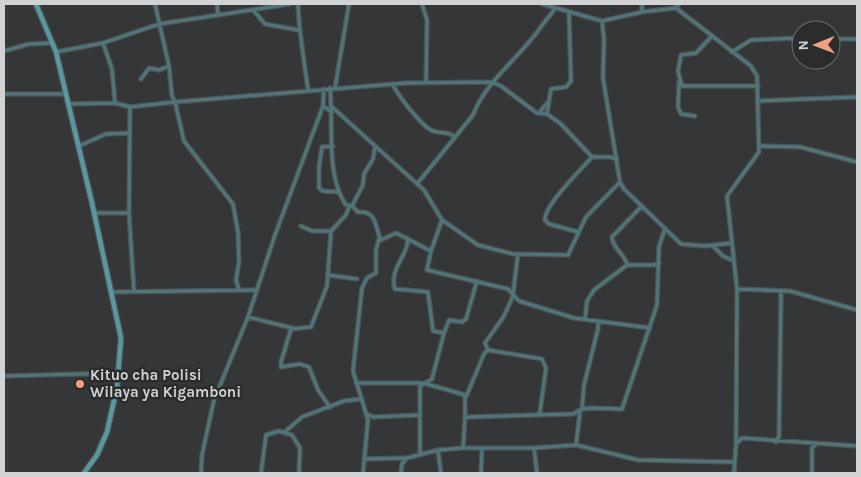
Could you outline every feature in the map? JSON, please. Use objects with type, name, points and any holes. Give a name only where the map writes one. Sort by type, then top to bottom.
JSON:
[{"type":"main road","points":[[36,4],[56,52],[95,213],[121,338],[119,373],[107,432],[97,455],[84,473]]},
{"type":"street","points":[[155,4],[169,66],[172,96],[184,141],[233,204],[238,232],[239,262],[236,280],[239,290]]},
{"type":"street","points":[[217,4],[218,15]]},
{"type":"street","points":[[56,52],[103,42],[159,24],[290,4]]},
{"type":"street","points":[[298,4],[298,30],[303,44],[308,89]]},
{"type":"street","points":[[335,88],[349,4]]},
{"type":"street","points":[[422,4],[427,20],[426,82]]},
{"type":"street","points":[[545,4],[569,13],[602,21],[642,12],[676,8],[754,70],[757,76],[760,146],[756,157],[727,196],[737,289],[736,444],[734,473]]},
{"type":"street","points":[[642,4],[642,12]]},
{"type":"street","points":[[676,8],[679,4]]},
{"type":"street","points":[[417,184],[474,113],[477,102],[492,82],[517,58],[555,8]]},
{"type":"street","points":[[254,11],[265,24],[298,30]]},
{"type":"street","points":[[547,114],[551,88],[566,87],[571,81],[569,13]]},
{"type":"street","points":[[602,21],[604,39],[603,78],[620,182],[624,189],[680,244],[712,246],[733,244]]},
{"type":"street","points":[[694,116],[680,114],[678,107],[678,66],[680,55],[696,53],[712,36]]},
{"type":"street","points":[[732,52],[751,40],[791,38]]},
{"type":"street","points":[[841,38],[857,39]]},
{"type":"street","points":[[103,42],[112,69],[115,103]]},
{"type":"street","points":[[4,51],[29,44],[53,43]]},
{"type":"street","points":[[141,79],[149,68],[159,70],[169,66]]},
{"type":"street","points":[[679,81],[686,87],[758,86]]},
{"type":"street","points":[[68,104],[115,103],[130,107],[169,102],[232,99],[308,89],[426,82],[492,82],[501,86],[536,113],[547,114],[569,131],[592,157],[611,157],[616,160]]},
{"type":"street","points":[[393,85],[428,127],[434,132],[450,133],[455,137]]},
{"type":"street","points":[[330,88],[334,176],[338,192],[346,205],[351,206],[358,212],[367,211],[371,214],[380,239],[376,250],[376,273],[364,282],[361,295],[353,371],[368,420],[363,473]]},
{"type":"street","points":[[201,473],[202,455],[214,400],[248,318],[323,106],[324,89]]},
{"type":"street","points":[[4,94],[65,94]]},
{"type":"street","points":[[169,102],[172,96]]},
{"type":"street","points":[[758,100],[857,97]]},
{"type":"street","points":[[540,112],[549,102]]},
{"type":"street","points":[[323,106],[332,112]]},
{"type":"street","points":[[130,107],[129,213],[134,291]]},
{"type":"street","points":[[332,107],[417,184],[442,220],[483,248],[518,254],[565,256],[571,249],[586,217],[620,182]]},
{"type":"street","points":[[78,147],[106,134],[130,133]]},
{"type":"street","points":[[333,146],[322,147],[319,188],[323,191],[338,192]]},
{"type":"street","points":[[760,146],[800,147],[857,162]]},
{"type":"street","points":[[248,318],[292,328],[311,327],[328,276],[331,231],[346,215],[362,185],[364,174],[373,159],[375,147]]},
{"type":"street","points":[[578,232],[546,223],[545,216],[550,206],[592,157]]},
{"type":"street","points":[[627,265],[625,259],[613,243],[612,237],[642,206]]},
{"type":"street","points":[[95,213],[129,213]]},
{"type":"street","points":[[442,220],[431,251],[428,270],[508,289],[519,302],[534,307],[585,319],[650,328]]},
{"type":"street","points":[[301,226],[312,231],[331,231]]},
{"type":"street","points":[[465,418],[472,416],[539,413],[545,415],[622,409],[657,305],[659,247],[665,228]]},
{"type":"street","points":[[380,239],[382,240],[396,234],[431,251]]},
{"type":"street","points":[[407,238],[408,244],[393,277],[394,289],[428,292],[433,331],[444,333]]},
{"type":"street","points":[[712,246],[734,261]]},
{"type":"street","points":[[488,350],[485,347],[485,343],[504,316],[513,295],[518,254]]},
{"type":"street","points":[[585,319],[590,295],[627,265],[654,265],[659,263]]},
{"type":"street","points":[[328,276],[357,279]]},
{"type":"street","points":[[426,384],[432,379],[449,320],[462,322],[466,319],[477,281]]},
{"type":"street","points":[[737,289],[780,291],[815,297],[857,310]]},
{"type":"street","points":[[112,292],[257,290]]},
{"type":"street","points":[[776,442],[779,417],[782,296],[780,291]]},
{"type":"street","points":[[576,445],[584,385],[598,329],[598,321]]},
{"type":"street","points":[[292,328],[281,367],[307,365],[318,390],[330,407]]},
{"type":"street","points":[[463,448],[466,397],[484,354],[488,350]]},
{"type":"street","points":[[488,350],[521,354],[544,362],[546,368],[539,413]]},
{"type":"street","points":[[4,376],[119,373]]},
{"type":"street","points":[[356,383],[421,383],[461,393],[466,397]]},
{"type":"street","points":[[420,454],[421,383]]},
{"type":"street","points":[[286,432],[302,418],[352,399],[361,399]]},
{"type":"street","points":[[366,413],[373,417]]},
{"type":"street","points":[[368,420],[373,417],[416,413],[420,415]]},
{"type":"street","points":[[292,426],[292,434],[300,448],[299,473]]},
{"type":"street","points":[[261,473],[266,435],[268,433],[286,432],[292,434]]},
{"type":"street","points":[[736,433],[742,438],[776,442],[857,446]]},
{"type":"street","points":[[736,444],[742,438]]},
{"type":"street","points":[[808,443],[812,448],[812,473]]},
{"type":"street","points":[[812,448],[816,444]]},
{"type":"street","points":[[364,459],[407,458],[438,450],[463,448],[534,448],[576,445],[638,460],[734,462]]},
{"type":"street","points":[[534,448],[537,473]]},
{"type":"street","points":[[481,473],[482,449]]},
{"type":"street","points":[[438,450],[441,473]]},
{"type":"street","points":[[401,473],[402,464],[407,458]]},
{"type":"place","name":"Kituo cha Polisi Wilaya ya Kigamboni","points":[[80,384]]}]
